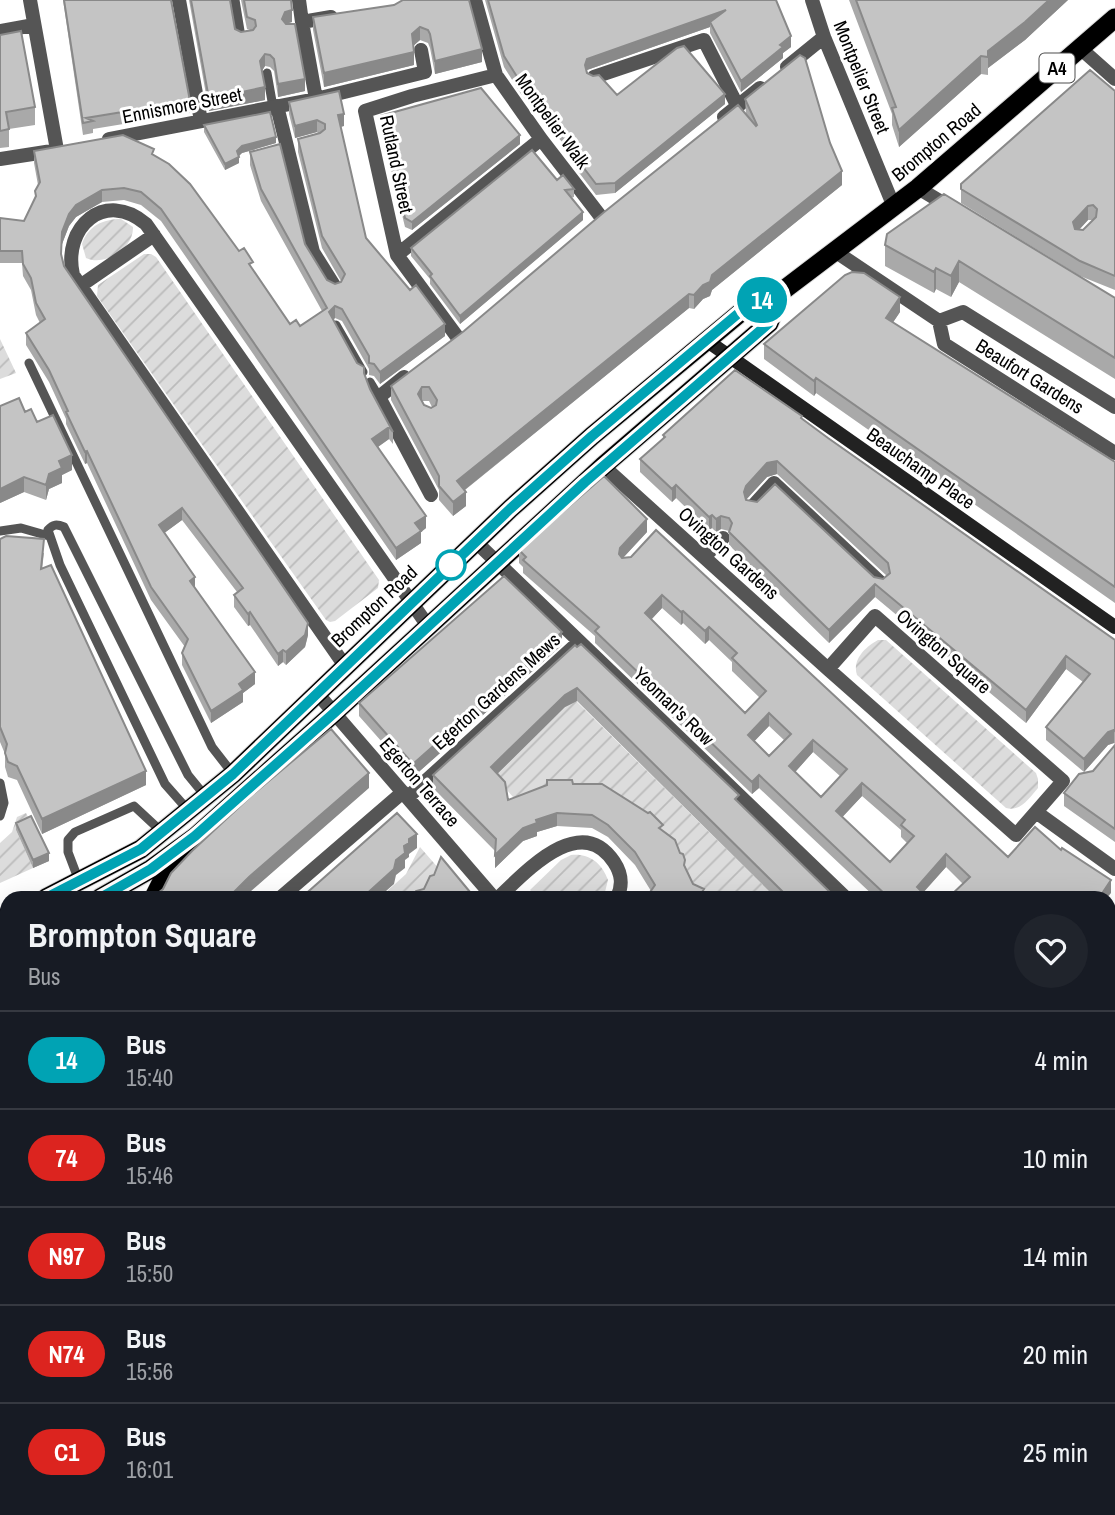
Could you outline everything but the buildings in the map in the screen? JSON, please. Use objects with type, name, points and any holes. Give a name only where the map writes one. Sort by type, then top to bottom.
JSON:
[{"type":"highway","name":"Brompton Road","points":[[125,858],[189,812],[233,774],[475,542],[592,436],[746,307],[781,292],[918,188],[1115,18]]},
{"type":"highway","points":[[117,891],[195,836],[334,713],[603,466],[769,323],[781,292]]},
{"type":"highway","name":"A4","points":[[60,891],[125,858]]},
{"type":"main road","name":"Beauchamp Place","points":[[706,340],[1115,627]]},
{"type":"main road","points":[[157,891],[172,864],[195,836]]},
{"type":"main road","points":[[113,891],[125,858]]},
{"type":"street","points":[[0,159],[63,148],[30,0]]},
{"type":"street","points":[[179,0],[201,121]]},
{"type":"street","points":[[299,0],[300,25],[316,99]]},
{"type":"street","name":"Montpelier Walk","points":[[475,0],[496,75],[601,217]]},
{"type":"street","name":"Montpelier Street","points":[[812,0],[824,37],[894,207]]},
{"type":"street","points":[[300,25],[341,16]]},
{"type":"street","points":[[0,31],[34,25]]},
{"type":"street","points":[[717,124],[824,37]]},
{"type":"street","points":[[594,77],[704,40],[738,107]]},
{"type":"street","points":[[1080,48],[1115,79]]},
{"type":"street","name":"Ennismore Street","points":[[96,142],[316,99],[425,72],[421,50]]},
{"type":"street","name":"Rutland Street","points":[[458,338],[397,255],[365,111],[496,75]]},
{"type":"street","points":[[275,107],[313,252],[335,287]]},
{"type":"street","points":[[397,255],[541,139]]},
{"type":"street","points":[[918,188],[964,216]]},
{"type":"street","points":[[345,666],[73,275],[71,247],[80,228],[99,213],[125,211],[146,224],[428,626]]},
{"type":"street","points":[[80,286],[154,235]]},
{"type":"street","name":"Beaufort Gardens","points":[[836,252],[939,321],[944,344],[1115,453]]},
{"type":"street","name":"Beaufort Gardens","points":[[939,321],[963,312],[1115,407]]},
{"type":"street","points":[[409,377],[379,397],[431,495]]},
{"type":"street","name":"Ovington Gardens","points":[[603,466],[663,526],[704,557],[828,669]]},
{"type":"street","points":[[752,506],[774,483],[881,583]]},
{"type":"street","points":[[704,557],[723,538]]},
{"type":"street","name":"Yeoman's Row","points":[[475,542],[839,891]]},
{"type":"street","name":"Ovington Square","points":[[875,616],[1067,781],[1016,835],[828,669],[875,616]]},
{"type":"street","name":"Egerton Gardens Mews","points":[[289,891],[405,795],[579,642]]},
{"type":"street","name":"Egerton Terrace","points":[[317,692],[490,891]]},
{"type":"street","points":[[1036,812],[1115,869]]},
{"type":"street","points":[[504,891],[548,853],[576,843],[591,845],[603,851],[613,861],[620,874],[620,891]]},
{"type":"lane","points":[[235,0],[241,37],[249,36]]},
{"type":"lane","points":[[267,73],[275,107]]},
{"type":"lane","points":[[336,325],[363,372]]},
{"type":"lane","points":[[29,363],[212,747],[233,774]]},
{"type":"lane","points":[[370,382],[379,397]]},
{"type":"lane","points":[[189,812],[165,784],[66,577],[49,536],[48,530],[52,526],[58,524],[64,527],[188,775],[206,797]]},
{"type":"lane","points":[[0,531],[21,528],[49,536]]},
{"type":"lane","points":[[0,783],[4,803],[0,816]]},
{"type":"lane","points":[[79,882],[68,852],[68,840],[75,832],[134,806],[162,832]]},
{"type":"shaded area","points":[[121,219],[133,227],[129,242],[124,248],[102,260],[86,258],[82,244],[88,232],[102,222]]},
{"type":"shaded area","points":[[144,254],[156,257],[379,580],[378,588],[335,621],[326,620],[97,296],[98,285]]},
{"type":"shaded area","points":[[0,339],[16,373],[0,379]]},
{"type":"shaded area","points":[[878,640],[886,640],[1036,773],[1038,788],[1024,803],[1016,808],[1006,808],[857,675],[858,659]]},
{"type":"shaded area","points":[[574,699],[769,891],[692,891],[687,869],[677,848],[519,804],[494,775]]},
{"type":"shaded area","points":[[26,813],[31,823],[16,830],[33,868],[0,883],[0,843],[12,832],[17,817]]},
{"type":"shaded area","points":[[420,847],[440,870],[426,891],[388,891],[406,874]]},
{"type":"shaded area","points":[[578,855],[594,860],[608,880],[605,891],[530,890],[561,860]]},
{"type":"bus line","name":"14","points":[[60,891],[141,849],[189,812],[262,747],[510,509],[592,436],[746,307],[781,292],[769,323],[530,531],[257,783],[173,853],[114,891]]}]
